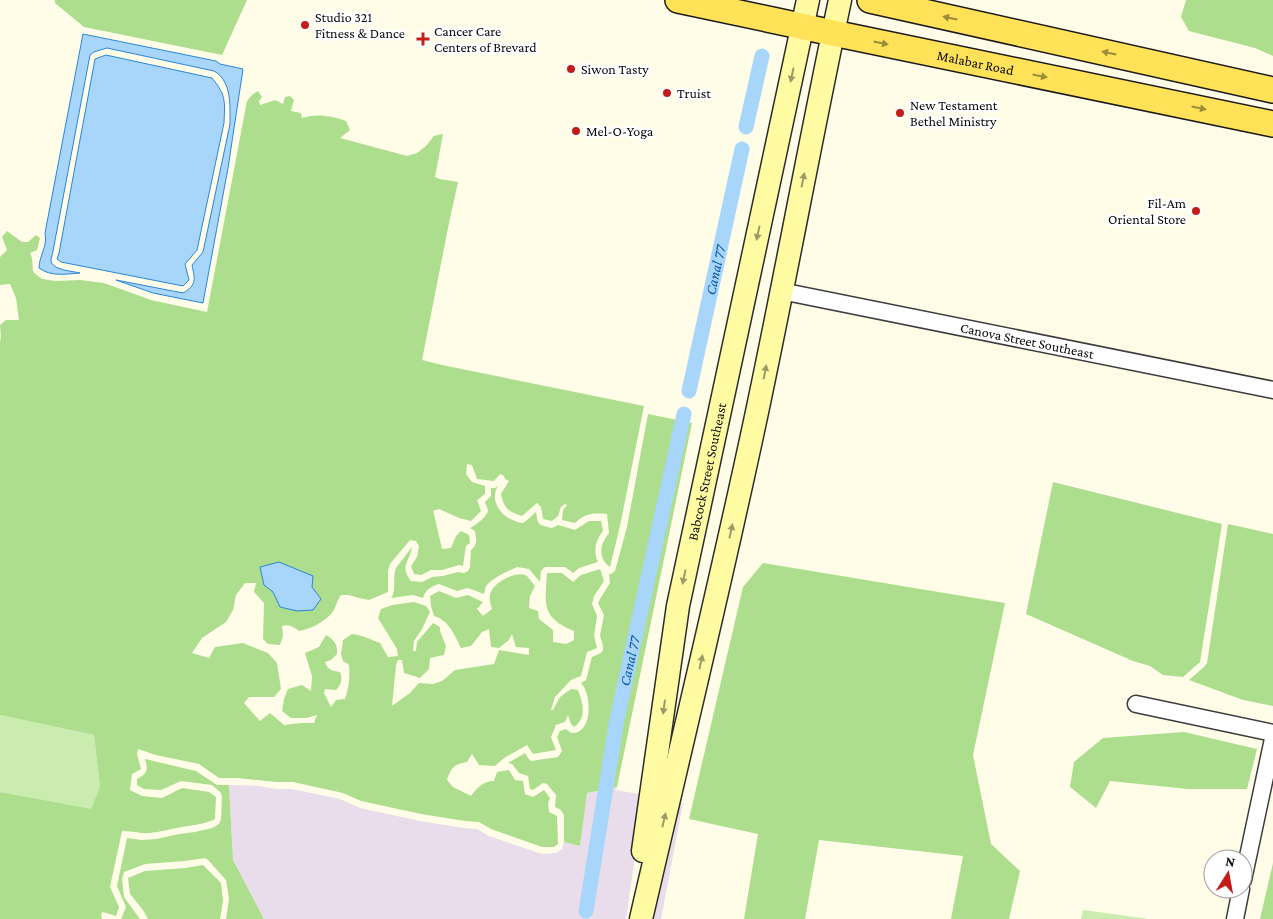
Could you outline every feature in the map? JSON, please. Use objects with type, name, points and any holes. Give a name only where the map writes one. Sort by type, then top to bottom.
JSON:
[{"type":"main road","name":"Malabar Road","points":[[678,0],[1273,124]]},
{"type":"main road","name":"Babcock Street Southeast","points":[[634,919],[678,606],[808,0]]},
{"type":"main road","points":[[641,919],[757,412],[840,0]]},
{"type":"main road","points":[[870,0],[1273,90]]},
{"type":"main road","points":[[1243,118],[1263,116],[1273,118]]},
{"type":"street","name":"Canova Street Southeast","points":[[781,291],[1273,390]]},
{"type":"street","points":[[1136,704],[1273,733]]},
{"type":"street","points":[[1250,849],[1273,739]]},
{"type":"street","points":[[1235,919],[1239,899]]},
{"type":"shaded area","points":[[229,785],[292,789],[340,799],[360,808],[420,821],[477,829],[489,836],[542,854],[556,853],[562,849],[564,842],[580,846],[587,793],[617,787],[616,790],[644,795],[626,919],[264,919],[233,860]]},
{"type":"shaded area","points":[[676,802],[683,803],[661,919],[648,919]]},
{"type":"green space","points":[[55,0],[247,0],[222,55],[84,27],[55,3]]},
{"type":"green space","points":[[1186,0],[1273,0],[1273,56],[1255,48],[1189,31],[1181,17]]},
{"type":"green space","points":[[258,91],[262,97],[259,101],[260,105],[275,100],[283,104],[285,97],[290,96],[294,100],[291,111],[301,113],[302,118],[324,116],[346,121],[350,130],[340,138],[407,156],[417,153],[434,136],[443,134],[435,177],[458,182],[422,360],[644,406],[610,567],[603,559],[601,550],[609,533],[607,514],[590,514],[575,523],[562,520],[563,510],[567,505],[565,504],[561,507],[558,516],[552,521],[543,519],[541,507],[537,503],[522,516],[507,509],[504,503],[501,494],[509,481],[504,476],[500,474],[494,481],[477,479],[472,465],[467,464],[466,474],[472,482],[485,486],[485,494],[477,500],[481,511],[471,521],[439,509],[433,511],[442,549],[451,548],[456,536],[461,531],[469,535],[470,543],[466,546],[463,566],[431,570],[421,575],[414,574],[411,566],[417,557],[419,546],[416,541],[410,540],[390,564],[388,592],[369,600],[341,595],[332,613],[317,625],[299,631],[291,626],[282,626],[283,636],[280,645],[268,644],[263,639],[264,603],[254,592],[256,583],[245,583],[236,595],[233,610],[226,622],[202,638],[192,653],[209,658],[215,647],[243,643],[268,653],[277,663],[281,689],[274,697],[249,697],[244,703],[260,721],[270,713],[284,725],[314,723],[317,715],[306,718],[291,718],[282,711],[288,689],[302,685],[311,691],[312,676],[305,653],[319,647],[326,635],[335,643],[337,654],[331,660],[325,662],[331,670],[340,672],[341,677],[340,684],[336,690],[325,689],[324,693],[331,707],[336,700],[345,699],[348,686],[349,665],[343,661],[341,654],[343,640],[352,634],[360,635],[380,643],[388,657],[398,656],[397,649],[378,618],[381,609],[392,605],[414,602],[426,606],[430,612],[414,641],[413,651],[416,651],[417,642],[433,623],[440,627],[446,646],[444,655],[430,658],[429,669],[420,678],[404,673],[402,660],[398,660],[392,706],[410,693],[419,683],[433,684],[442,681],[455,670],[494,664],[499,650],[529,655],[529,648],[516,647],[512,634],[509,640],[499,648],[491,647],[489,629],[482,632],[471,646],[461,648],[448,625],[434,616],[430,596],[439,591],[456,598],[468,595],[483,602],[477,609],[483,616],[492,609],[490,601],[491,592],[498,583],[513,575],[527,576],[535,586],[530,596],[529,608],[538,611],[539,619],[553,630],[553,642],[566,644],[574,640],[574,631],[556,621],[547,609],[547,573],[562,573],[573,582],[581,575],[600,569],[604,581],[594,596],[592,604],[597,616],[594,636],[597,648],[587,652],[581,676],[571,680],[555,697],[551,710],[553,710],[560,697],[571,689],[578,690],[583,710],[581,719],[574,727],[568,715],[565,722],[556,725],[551,737],[556,750],[533,754],[527,745],[504,758],[495,766],[479,765],[472,754],[467,762],[454,767],[447,780],[453,787],[471,796],[483,784],[494,781],[497,772],[509,770],[515,780],[523,781],[525,794],[533,797],[544,790],[550,798],[548,804],[549,812],[557,816],[558,844],[554,847],[542,847],[491,829],[479,822],[421,814],[361,801],[343,793],[293,782],[219,778],[199,764],[156,755],[138,749],[137,754],[141,769],[132,774],[130,790],[142,796],[162,798],[182,788],[209,792],[216,797],[215,819],[201,824],[155,832],[122,831],[110,887],[119,907],[116,916],[103,912],[101,914],[102,919],[0,919],[0,792],[91,809],[100,787],[94,735],[0,715],[0,325],[6,320],[19,320],[16,298],[10,284],[0,285],[0,257],[7,250],[2,237],[7,231],[22,242],[28,242],[36,235],[40,238],[37,250],[30,253],[33,272],[42,279],[104,283],[151,300],[207,312],[247,101]]},
{"type":"green space","points":[[648,414],[692,423],[617,787],[587,793],[580,846],[564,842],[564,815],[561,810],[555,807],[556,795],[547,784],[543,783],[533,790],[530,789],[528,776],[519,773],[512,764],[508,763],[525,753],[531,761],[558,757],[562,751],[557,737],[560,731],[566,729],[571,733],[578,732],[587,721],[587,696],[585,688],[581,683],[586,680],[592,657],[603,650],[600,635],[604,615],[598,603],[610,583],[609,574],[615,571],[627,527]]},
{"type":"green space","points":[[1053,482],[1222,524],[1200,662],[1183,677],[1163,675],[1150,666],[1133,661],[1026,614]]},
{"type":"green space","points":[[498,486],[495,497],[498,507],[505,516],[518,522],[523,523],[536,512],[540,524],[552,528],[558,525],[575,530],[589,521],[601,521],[603,531],[598,539],[595,550],[598,562],[579,568],[573,573],[565,567],[545,567],[541,571],[540,582],[529,569],[517,567],[491,581],[486,586],[484,594],[468,588],[457,591],[439,584],[429,589],[423,598],[413,595],[391,598],[394,591],[396,568],[412,547],[406,564],[406,571],[411,581],[422,582],[432,577],[468,571],[471,550],[476,542],[475,531],[470,528],[486,515],[488,510],[485,502],[491,496],[491,488]]},
{"type":"green space","points":[[1228,524],[1273,534],[1273,706],[1243,700],[1189,680],[1207,663]]},
{"type":"green space","points":[[763,563],[1005,603],[973,755],[991,844],[1020,871],[1009,919],[951,919],[963,856],[819,840],[805,919],[744,919],[758,834],[689,819],[743,587]]},
{"type":"green space","points":[[0,715],[94,735],[100,787],[91,810],[0,792]]},
{"type":"green space","points":[[1184,732],[1257,749],[1247,789],[1188,789],[1110,781],[1096,808],[1070,787],[1074,762],[1103,738]]},
{"type":"green space","points":[[145,759],[196,771],[217,785],[229,785],[233,860],[264,919],[226,919],[229,899],[226,880],[205,858],[145,864],[124,872],[122,879],[124,897],[140,919],[121,919],[126,907],[117,886],[127,838],[141,840],[156,839],[195,832],[212,828],[219,824],[221,819],[222,796],[212,785],[181,781],[161,790],[144,789],[137,785],[137,779],[146,771]]},
{"type":"green space","points":[[1273,863],[1273,919],[1260,919]]},
{"type":"green space","points":[[203,865],[221,883],[223,901],[220,919],[148,919],[130,894],[128,878],[145,871]]},
{"type":"green space","points":[[1083,910],[1149,919],[1081,919]]},
{"type":"water","points":[[83,34],[216,61],[220,64],[243,69],[228,168],[203,303],[153,293],[116,280],[183,293],[193,284],[192,265],[203,252],[230,124],[230,102],[227,87],[220,75],[214,71],[107,48],[90,55],[51,259],[54,266],[58,268],[80,273],[54,274],[39,268]]},
{"type":"water","points":[[106,55],[212,78],[222,94],[224,123],[197,250],[185,264],[189,280],[183,286],[61,262],[57,259],[95,59]]},
{"type":"water","points":[[279,562],[313,576],[312,587],[321,599],[313,610],[297,611],[280,607],[273,592],[264,585],[260,567]]},
{"type":"waterway","name":"Canal 77","points":[[746,127],[762,56]]},
{"type":"waterway","name":"Canal 77","points":[[689,391],[742,149]]},
{"type":"waterway","name":"Canal 77","points":[[586,911],[617,719],[684,414]]},
{"type":"place","name":"Studio 321 Fitness & Dance","points":[[305,25]]},
{"type":"place","name":"Cancer Care Centers of Brevard","points":[[423,39]]},
{"type":"place","name":"Siwon Tasty","points":[[571,69]]},
{"type":"place","name":"Truist","points":[[667,93]]},
{"type":"place","name":"New Testament Bethel Ministry","points":[[900,113]]},
{"type":"place","name":"Mel-O-Yoga","points":[[576,131]]},
{"type":"place","name":"Fil-Am Oriental Store","points":[[1196,211]]}]
